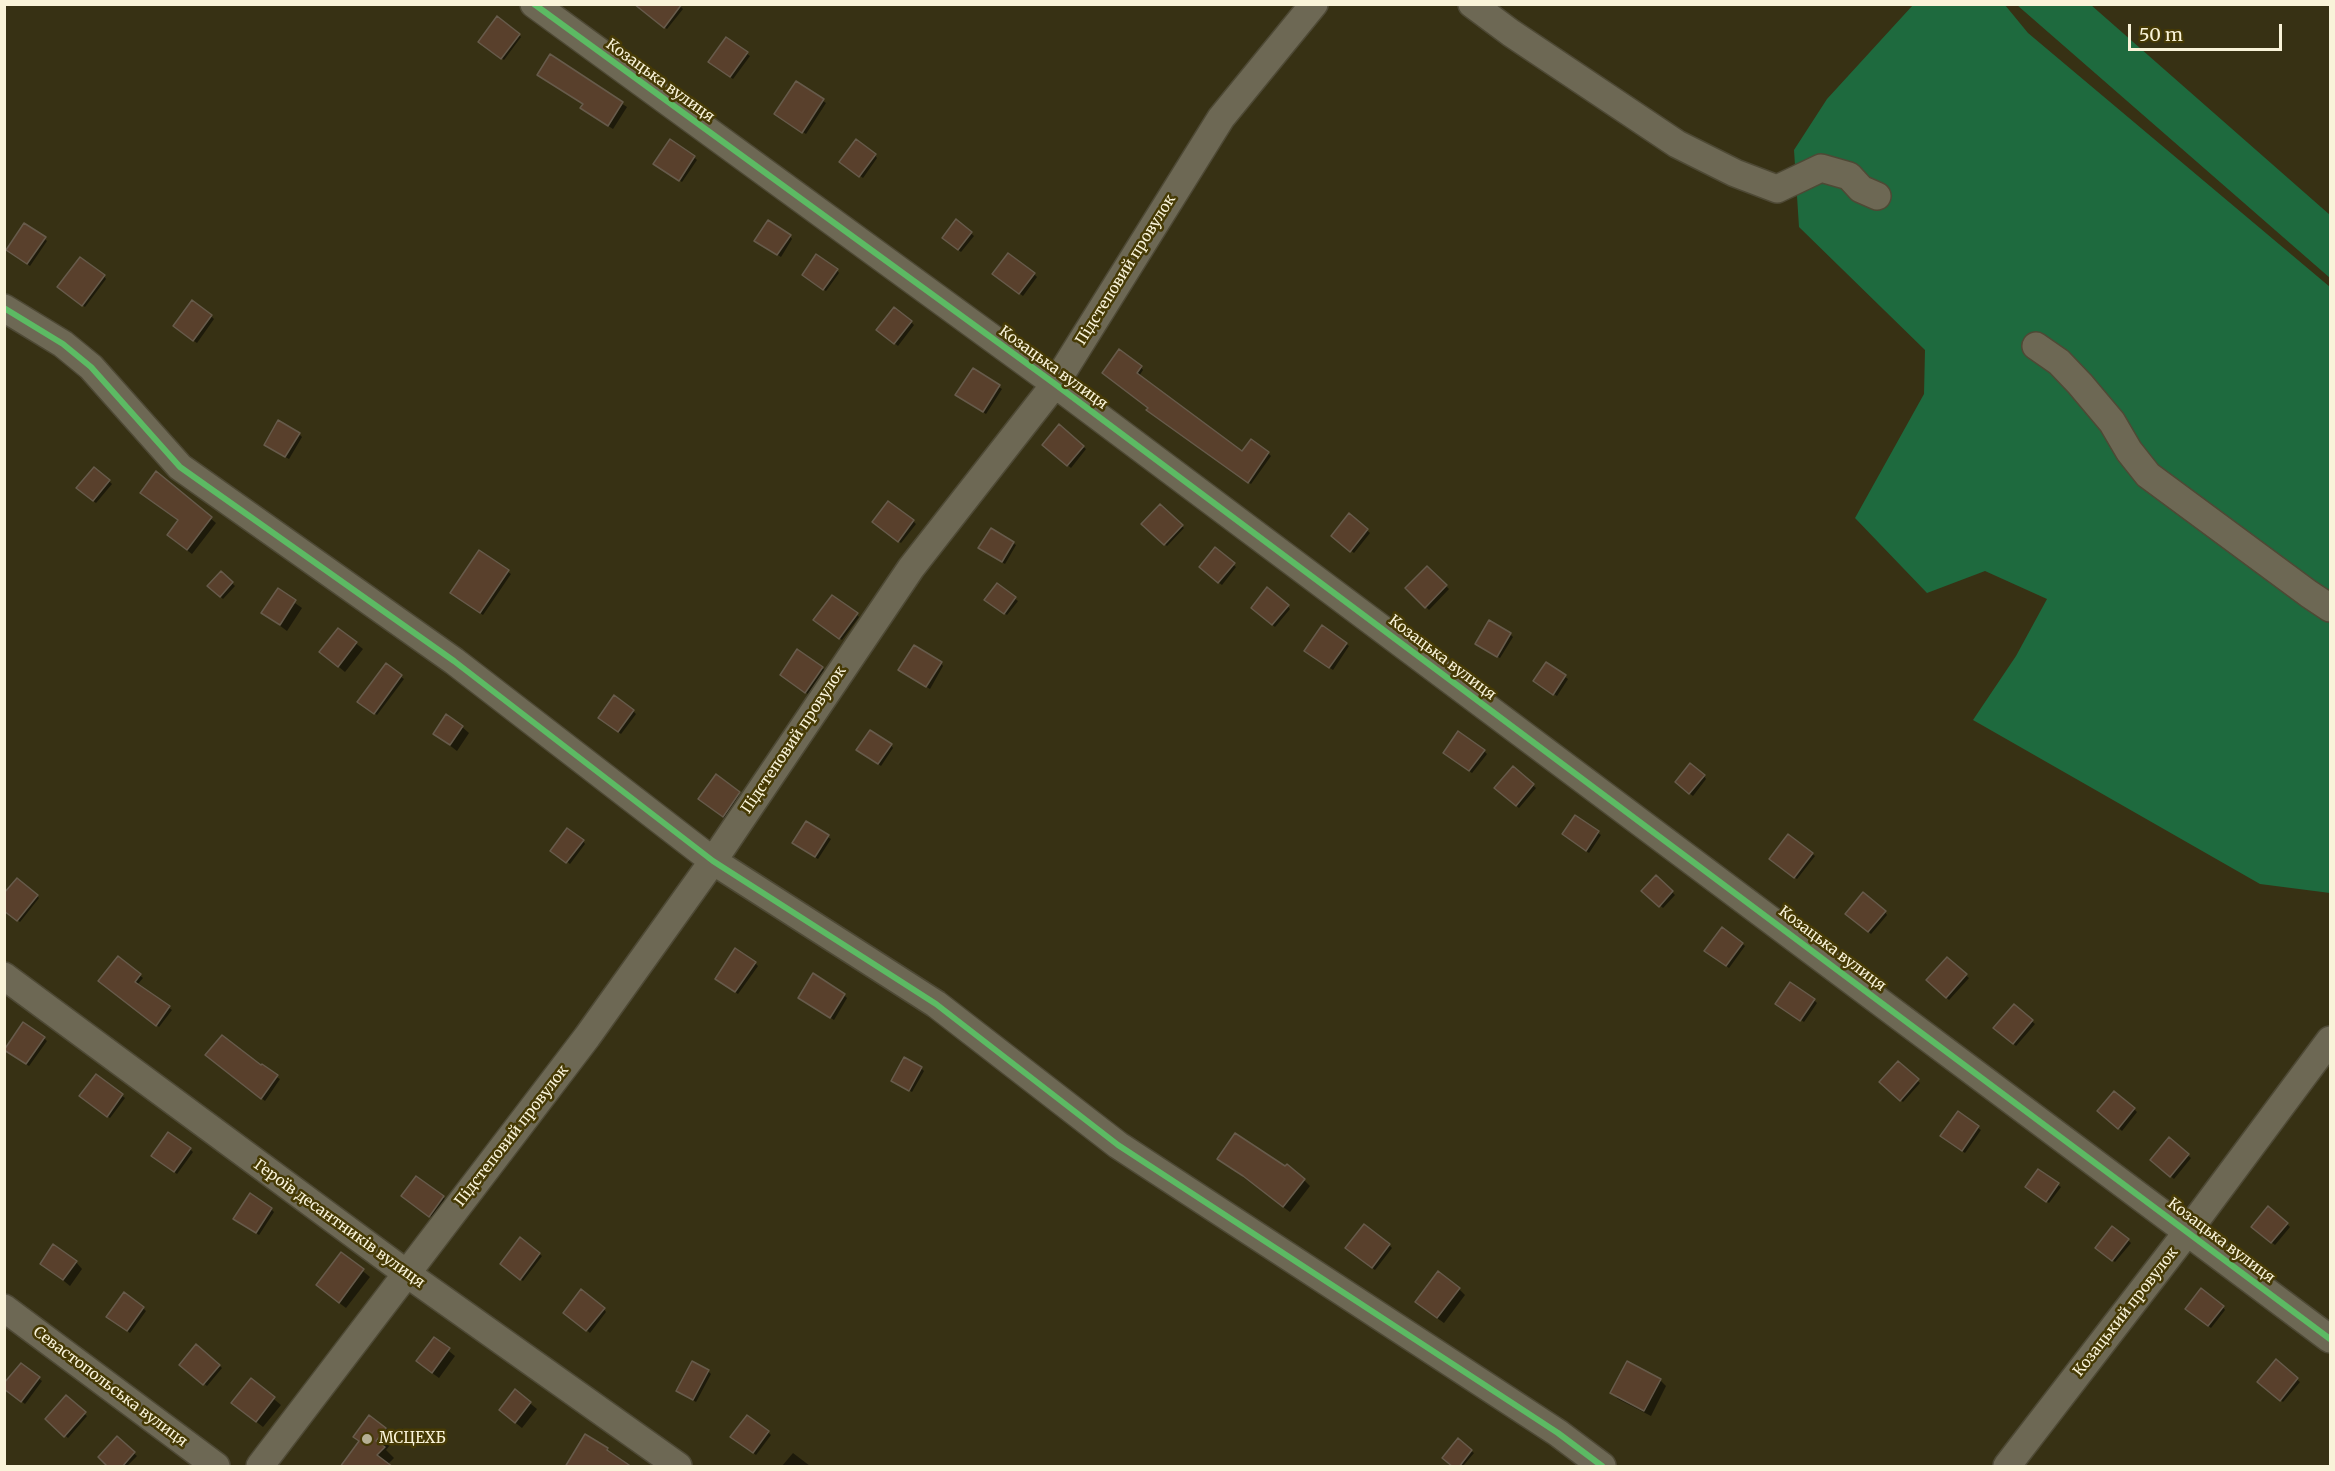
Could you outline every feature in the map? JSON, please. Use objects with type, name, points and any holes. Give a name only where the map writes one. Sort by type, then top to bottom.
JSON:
[{"type":"street","name":"Козацька вулиця","points":[[534,4],[1055,384],[2331,1339]]},
{"type":"street","name":"Підстеповий провулок","points":[[260,1467],[587,1037],[713,861],[911,568],[1055,384],[1221,118],[1314,4]]},
{"type":"street","points":[[1472,4],[1511,33],[1677,144],[1735,173],[1777,189],[1821,168],[1849,176],[1861,189],[1876,196]]},
{"type":"street","points":[[4,308],[63,344],[91,367],[180,467],[454,662],[713,861],[936,1004],[1118,1145],[1558,1433],[1602,1467]]},
{"type":"street","points":[[2036,346],[2059,362],[2080,384],[2112,422],[2129,451],[2148,475],[2331,608]]},
{"type":"street","name":"Героїв десантників вулиця","points":[[4,976],[406,1274],[678,1467]]},
{"type":"street","name":"Козацький провулок","points":[[2007,1467],[2331,1040]]},
{"type":"street","name":"Севастопольська вулиця","points":[[4,1308],[216,1467]]},
{"type":"green space","points":[[1913,5],[2005,5],[2028,33],[2330,287],[2330,893],[2260,884],[1973,720],[2016,656],[2047,599],[1985,571],[1927,593],[1855,518],[1924,394],[1925,350],[1799,227],[1794,150],[1827,99]]},
{"type":"green space","points":[[2017,5],[2091,5],[2330,215],[2330,278]]},
{"type":"building","points":[[634,4],[682,4],[664,28]]},
{"type":"building","points":[[497,16],[520,34],[501,59],[478,42]]},
{"type":"building","points":[[726,37],[748,52],[730,77],[708,62]]},
{"type":"building","points":[[550,54],[623,102],[608,126],[580,108],[583,104],[537,75]]},
{"type":"building","points":[[796,81],[824,99],[802,133],[774,114]]},
{"type":"building","points":[[670,139],[695,156],[679,181],[653,164]]},
{"type":"building","points":[[856,139],[876,154],[859,177],[839,162]]},
{"type":"building","points":[[956,219],[972,232],[958,250],[942,238]]},
{"type":"building","points":[[768,220],[791,235],[777,255],[754,241]]},
{"type":"building","points":[[24,223],[46,237],[27,264],[6,250]]},
{"type":"building","points":[[1008,253],[1035,273],[1019,294],[992,274]]},
{"type":"building","points":[[816,254],[838,269],[823,290],[802,275]]},
{"type":"building","points":[[80,257],[105,275],[82,306],[57,287]]},
{"type":"building","points":[[192,300],[212,315],[193,341],[173,326]]},
{"type":"building","points":[[894,307],[912,321],[894,344],[876,330]]},
{"type":"building","points":[[1119,349],[1142,366],[1137,373],[1242,451],[1251,439],[1269,452],[1248,483],[1146,410],[1148,408],[1102,373]]},
{"type":"building","points":[[973,368],[1000,385],[983,412],[955,395]]},
{"type":"building","points":[[278,420],[300,433],[285,457],[264,445]]},
{"type":"building","points":[[1059,424],[1084,446],[1067,466],[1042,445]]},
{"type":"building","points":[[94,467],[110,480],[93,501],[76,488]]},
{"type":"building","points":[[156,471],[212,517],[187,550],[167,535],[178,520],[140,493]]},
{"type":"building","points":[[888,501],[914,520],[898,542],[872,522]]},
{"type":"building","points":[[1160,504],[1183,525],[1164,545],[1141,524]]},
{"type":"building","points":[[1349,513],[1368,529],[1350,552],[1331,536]]},
{"type":"building","points":[[991,528],[1014,542],[1002,562],[978,548]]},
{"type":"building","points":[[1215,547],[1235,563],[1218,583],[1199,567]]},
{"type":"building","points":[[479,550],[509,570],[480,613],[450,593]]},
{"type":"building","points":[[1427,566],[1447,585],[1425,608],[1405,588]]},
{"type":"building","points":[[221,571],[233,582],[220,597],[207,586]]},
{"type":"building","points":[[997,583],[1016,597],[1004,614],[984,600]]},
{"type":"building","points":[[1267,587],[1289,605],[1272,625],[1251,608]]},
{"type":"building","points":[[278,588],[296,600],[280,625],[261,613]]},
{"type":"building","points":[[832,595],[858,613],[839,639],[813,620]]},
{"type":"building","points":[[1489,620],[1511,633],[1497,657],[1475,644]]},
{"type":"building","points":[[1322,625],[1347,643],[1329,668],[1304,651]]},
{"type":"building","points":[[338,628],[357,642],[338,667],[319,652]]},
{"type":"building","points":[[914,645],[942,662],[926,687],[898,670]]},
{"type":"building","points":[[797,649],[823,667],[805,693],[780,675]]},
{"type":"building","points":[[1546,662],[1566,675],[1553,695],[1533,681]]},
{"type":"building","points":[[386,663],[402,675],[374,714],[357,702]]},
{"type":"building","points":[[614,695],[634,710],[618,732],[598,718]]},
{"type":"building","points":[[446,714],[463,726],[450,745],[433,734]]},
{"type":"building","points":[[870,730],[892,744],[878,764],[856,750]]},
{"type":"building","points":[[1458,731],[1485,750],[1469,771],[1443,753]]},
{"type":"building","points":[[1690,763],[1705,775],[1689,794],[1675,782]]},
{"type":"building","points":[[1513,766],[1534,784],[1516,806],[1494,788]]},
{"type":"building","points":[[716,774],[740,792],[723,817],[698,799]]},
{"type":"building","points":[[1575,815],[1599,831],[1586,851],[1562,834]]},
{"type":"building","points":[[806,821],[829,835],[815,857],[792,843]]},
{"type":"building","points":[[567,828],[584,840],[566,863],[550,851]]},
{"type":"building","points":[[1788,834],[1813,853],[1794,878],[1769,859]]},
{"type":"building","points":[[1656,875],[1673,891],[1659,907],[1641,891]]},
{"type":"building","points":[[17,878],[38,895],[17,921],[4,911],[4,893]]},
{"type":"building","points":[[1863,892],[1886,911],[1868,932],[1845,914]]},
{"type":"building","points":[[1722,927],[1743,943],[1726,966],[1704,951]]},
{"type":"building","points":[[735,948],[756,962],[735,992],[715,979]]},
{"type":"building","points":[[118,956],[141,974],[135,982],[170,1006],[156,1026],[98,981]]},
{"type":"building","points":[[1947,957],[1967,974],[1946,998],[1926,980]]},
{"type":"building","points":[[813,973],[845,994],[830,1018],[798,998]]},
{"type":"building","points":[[1790,982],[1815,999],[1800,1021],[1775,1004]]},
{"type":"building","points":[[2014,1004],[2033,1020],[2013,1044],[1993,1028]]},
{"type":"building","points":[[23,1022],[45,1037],[26,1064],[4,1050]]},
{"type":"building","points":[[222,1035],[278,1075],[261,1099],[205,1055]]},
{"type":"building","points":[[904,1057],[922,1067],[909,1091],[891,1081]]},
{"type":"building","points":[[1898,1061],[1919,1079],[1900,1101],[1879,1082]]},
{"type":"building","points":[[96,1074],[123,1094],[107,1117],[79,1096]]},
{"type":"building","points":[[2114,1091],[2135,1108],[2118,1129],[2097,1111]]},
{"type":"building","points":[[1958,1111],[1979,1126],[1962,1151],[1940,1136]]},
{"type":"building","points":[[168,1132],[191,1148],[174,1172],[151,1156]]},
{"type":"building","points":[[1235,1133],[1285,1166],[1287,1164],[1305,1179],[1283,1207],[1217,1159]]},
{"type":"building","points":[[2169,1137],[2189,1154],[2170,1177],[2150,1160]]},
{"type":"building","points":[[2038,1169],[2059,1183],[2046,1202],[2025,1187]]},
{"type":"building","points":[[416,1176],[444,1196],[429,1217],[401,1196]]},
{"type":"building","points":[[250,1193],[272,1208],[256,1233],[233,1219]]},
{"type":"building","points":[[2268,1206],[2288,1223],[2271,1243],[2251,1227]]},
{"type":"building","points":[[1364,1224],[1390,1244],[1372,1268],[1345,1248]]},
{"type":"building","points":[[2112,1226],[2129,1239],[2112,1261],[2095,1248]]},
{"type":"building","points":[[520,1237],[540,1253],[520,1280],[500,1264]]},
{"type":"building","points":[[53,1244],[77,1261],[63,1280],[40,1264]]},
{"type":"building","points":[[341,1252],[364,1269],[339,1303],[316,1285]]},
{"type":"building","points":[[1438,1271],[1460,1288],[1437,1318],[1415,1302]]},
{"type":"building","points":[[2201,1288],[2224,1306],[2208,1326],[2185,1309]]},
{"type":"building","points":[[581,1289],[605,1308],[586,1331],[563,1313]]},
{"type":"building","points":[[124,1292],[144,1307],[127,1331],[106,1317]]},
{"type":"building","points":[[434,1337],[450,1348],[432,1373],[416,1361]]},
{"type":"building","points":[[196,1344],[220,1365],[203,1385],[179,1365]]},
{"type":"building","points":[[2276,1359],[2298,1378],[2280,1401],[2257,1382]]},
{"type":"building","points":[[692,1361],[709,1370],[693,1400],[676,1391]]},
{"type":"building","points":[[1627,1361],[1661,1379],[1644,1411],[1610,1393]]},
{"type":"building","points":[[21,1363],[40,1377],[21,1402],[4,1389],[4,1383]]},
{"type":"building","points":[[251,1378],[275,1397],[256,1422],[231,1403]]},
{"type":"building","points":[[515,1389],[531,1402],[515,1423],[499,1410]]},
{"type":"building","points":[[66,1395],[86,1412],[64,1437],[45,1419]]},
{"type":"building","name":"МСЦЕХБ","points":[[369,1415],[386,1428],[376,1441],[385,1447],[377,1455],[393,1467],[340,1467],[359,1441],[353,1437]]},
{"type":"building","points":[[747,1415],[769,1431],[753,1453],[730,1437]]},
{"type":"building","points":[[585,1434],[608,1448],[607,1450],[632,1467],[565,1467]]},
{"type":"building","points":[[117,1436],[135,1452],[122,1467],[108,1467],[98,1457]]},
{"type":"building","points":[[1458,1438],[1472,1450],[1459,1467],[1453,1467],[1442,1458]]},
{"type":"cycle path","points":[[534,4],[1055,384],[2330,1339]]},
{"type":"cycle path","points":[[4,308],[63,344],[91,367],[180,467],[454,661],[713,861],[936,1004],[1118,1145],[1558,1433],[1602,1466]]},
{"type":"place","name":"МСЦЕХБ","points":[[367,1439]]}]
